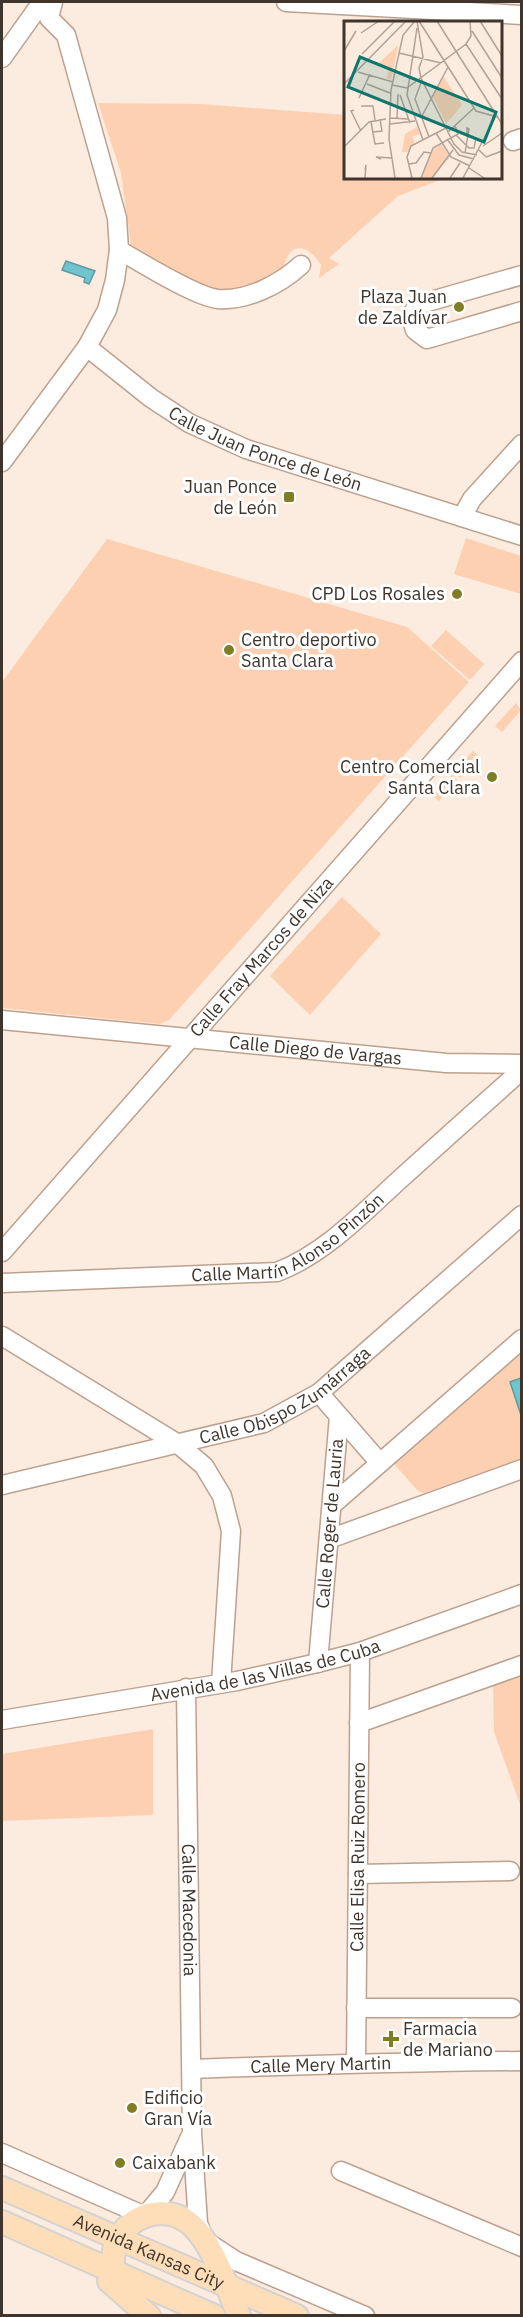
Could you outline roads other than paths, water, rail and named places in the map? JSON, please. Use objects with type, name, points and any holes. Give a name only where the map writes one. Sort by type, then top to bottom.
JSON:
[{"type":"main road","name":"Avenida Kansas City","points":[[2,2188],[297,2316]]},
{"type":"main road","points":[[149,2316],[117,2280],[113,2260],[118,2239],[129,2225],[145,2216],[162,2213],[179,2217],[193,2226],[204,2240],[239,2316]]},
{"type":"main road","name":"Avenida Kansas City","points":[[2,2222],[67,2251],[117,2280],[214,2316]]},
{"type":"street","points":[[2,58],[42,2]]},
{"type":"street","points":[[2,462],[87,347],[107,310],[115,280],[119,250],[114,204],[61,31],[49,18],[54,2]]},
{"type":"street","points":[[286,2],[522,15]]},
{"type":"street","points":[[23,29],[41,24],[61,31]]},
{"type":"street","points":[[119,250],[216,299],[239,297],[285,280],[301,265]]},
{"type":"street","points":[[522,275],[417,305],[411,317],[415,330],[427,339],[522,311]]},
{"type":"street","name":"Calle Juan Ponce de León","points":[[87,347],[151,398],[189,423],[236,445],[522,536]]},
{"type":"street","points":[[462,517],[472,499],[522,444]]},
{"type":"street","name":"Calle Fray Marcos de Niza","points":[[2,1252],[522,661]]},
{"type":"street","name":"Calle Diego de Vargas","points":[[2,1020],[446,1063],[522,1064]]},
{"type":"street","name":"Calle Martín Alonso Pinzón","points":[[2,1283],[277,1272],[297,1264],[316,1252],[386,1193],[522,1070]]},
{"type":"street","name":"Calle Obispo Zumárraga","points":[[2,1485],[264,1423],[319,1393],[522,1215]]},
{"type":"street","points":[[2,1336],[177,1444],[204,1466],[222,1496],[231,1531],[221,1683]]},
{"type":"street","points":[[332,1505],[522,1339]]},
{"type":"street","name":"Calle Roger de Lauria","points":[[318,1663],[339,1416],[319,1393]]},
{"type":"street","points":[[339,1416],[380,1463]]},
{"type":"street","points":[[329,1539],[522,1469]]},
{"type":"street","name":"Avenida de las Villas de Cuba","points":[[2,1720],[221,1683],[318,1663],[360,1652],[522,1594]]},
{"type":"street","name":"Calle Elisa Ruiz Romero","points":[[356,2062],[360,1652]]},
{"type":"street","points":[[359,1723],[522,1665]]},
{"type":"street","name":"Calle Macedonia","points":[[186,1688],[192,2133],[195,2208],[204,2240]]},
{"type":"street","points":[[358,1874],[510,1871]]},
{"type":"street","points":[[356,2008],[512,2008]]},
{"type":"street","name":"Calle Mery Martin","points":[[192,2069],[307,2067],[356,2062],[522,2061]]},
{"type":"street","points":[[145,2216],[165,2192],[192,2133]]},
{"type":"street","name":"Avenida Kansas City","points":[[2,2153],[145,2216]]},
{"type":"street","points":[[341,2171],[522,2247]]},
{"type":"street","name":"Avenida Kansas City","points":[[204,2240],[236,2261],[365,2316]]},
{"type":"water","points":[[66,261],[95,271],[89,284],[84,282],[85,278],[62,270]]},
{"type":"water","points":[[522,1378],[521,1415],[510,1382]]},
{"type":"place","name":"Plaza Juan de Zaldívar","points":[[459,307]]},
{"type":"place","name":"Juan Ponce de León","points":[[289,497]]},
{"type":"place","name":"CPD Los Rosales","points":[[457,594]]},
{"type":"place","name":"Centro deportivo Santa Clara","points":[[229,650]]},
{"type":"place","name":"Centro Comercial Santa Clara","points":[[492,777]]},
{"type":"place","name":"Farmacia de Mariano","points":[[391,2039]]},
{"type":"place","name":"Edificio Gran Vía","points":[[132,2108]]},
{"type":"place","name":"Caixabank","points":[[120,2163]]}]
